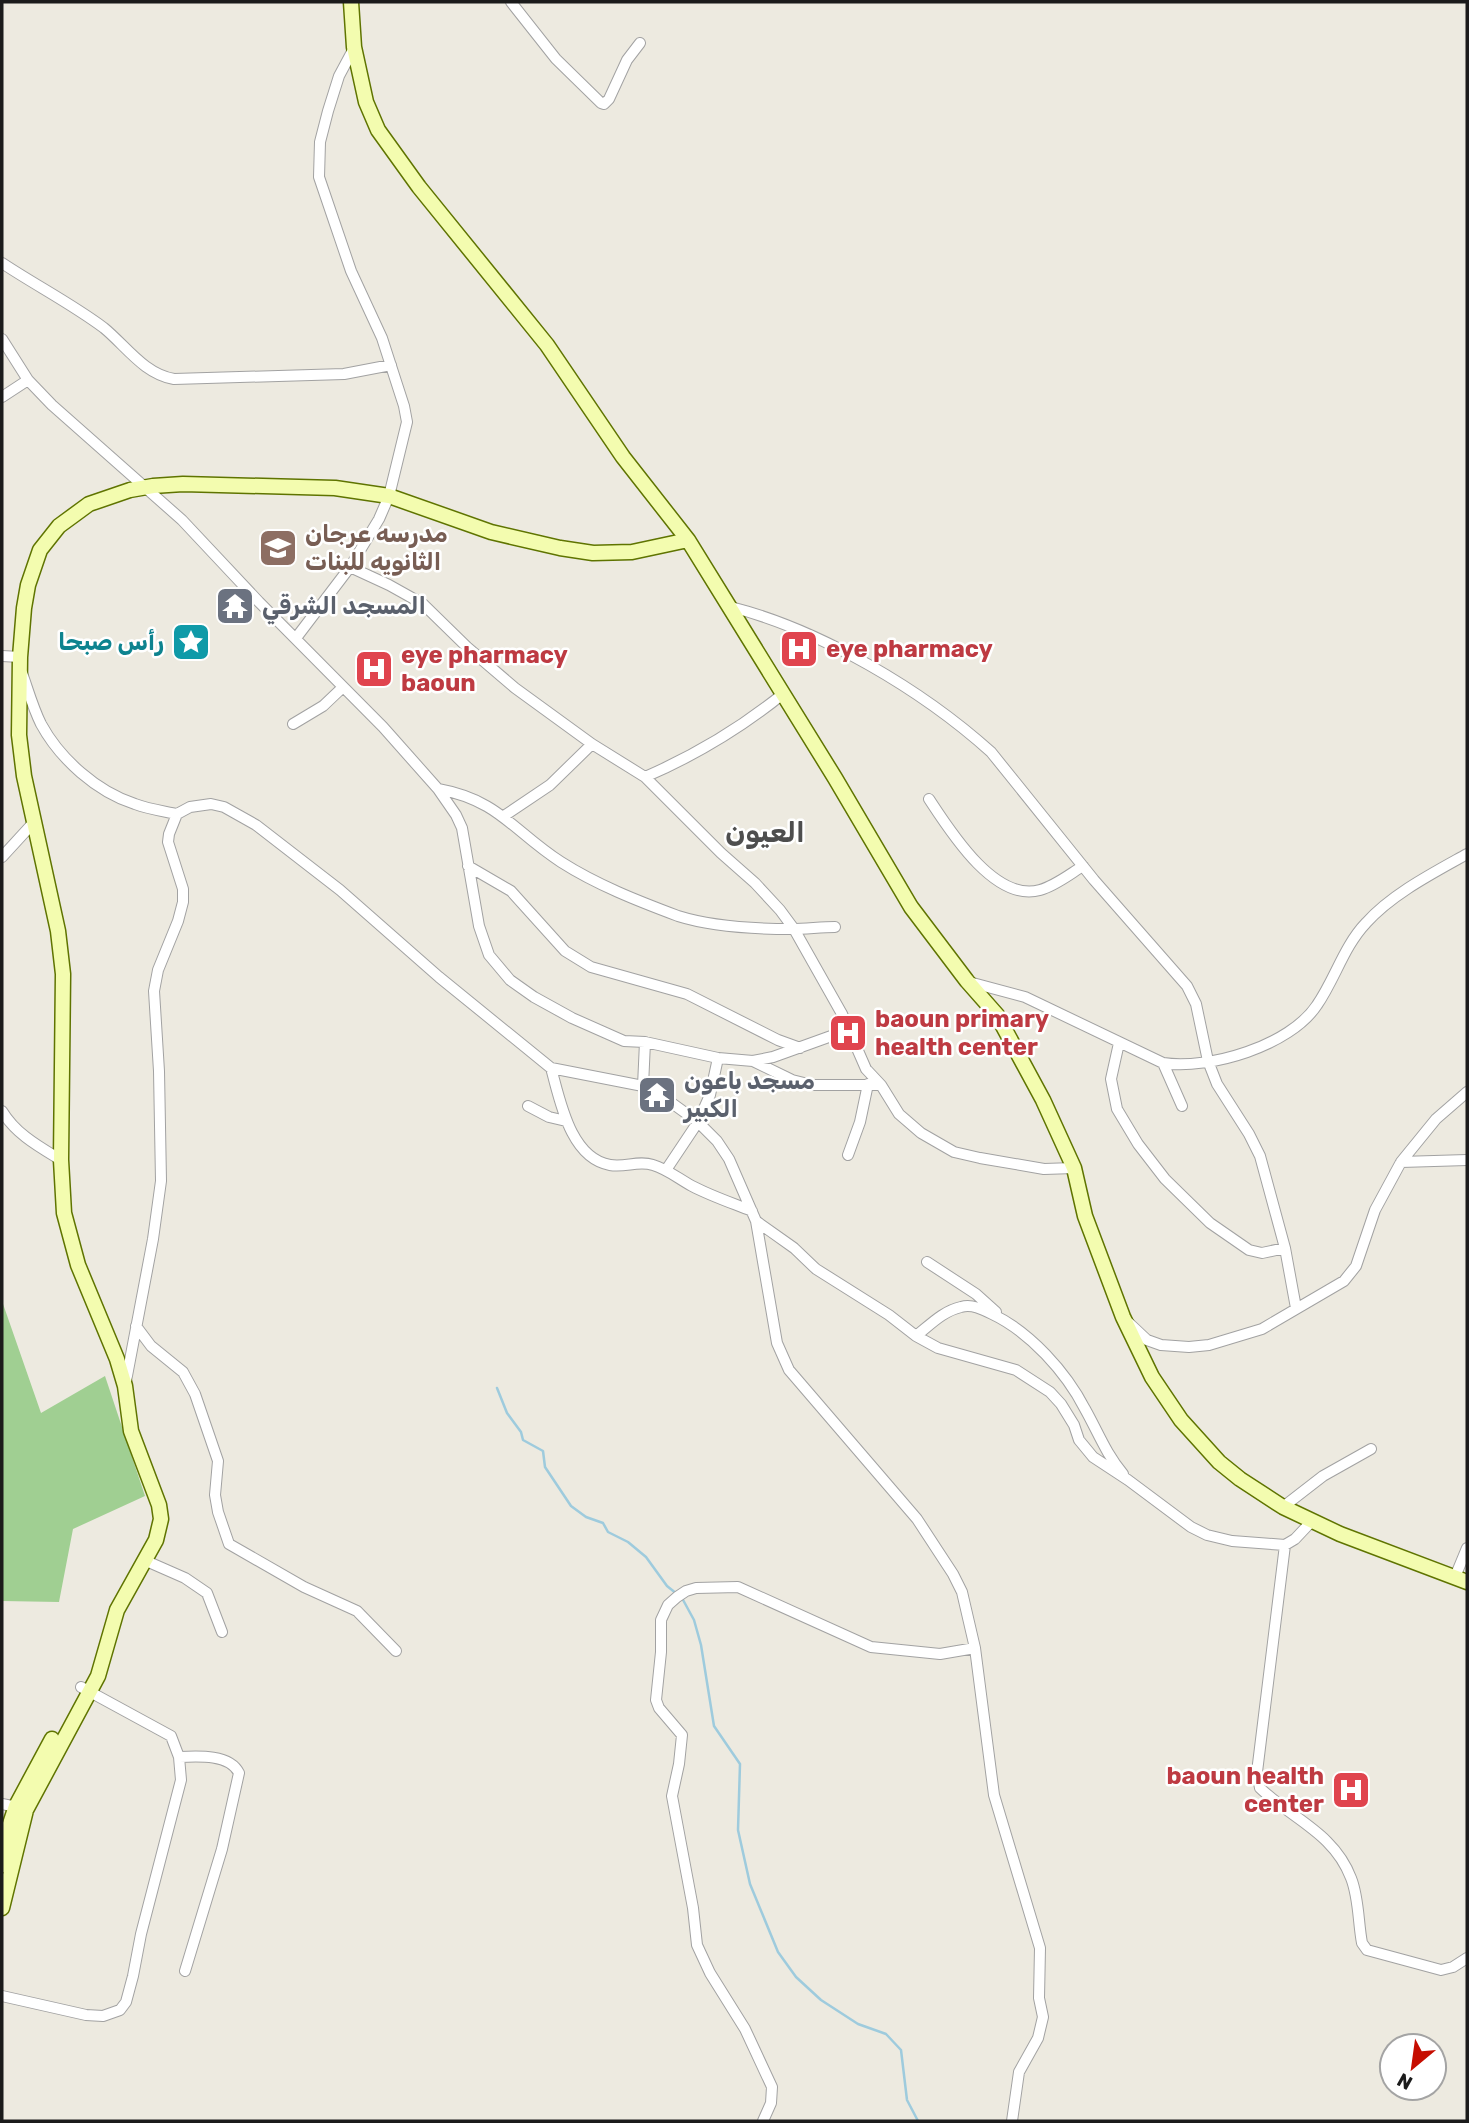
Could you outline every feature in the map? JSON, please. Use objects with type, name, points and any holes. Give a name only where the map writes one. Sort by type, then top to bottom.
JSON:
[{"type":"street","points":[[351,2],[354,47],[366,102],[384,139],[434,206],[547,345],[623,457],[688,540],[784,693],[911,907],[967,981],[997,1015],[1043,1100],[1074,1168],[1085,1216],[1123,1317],[1152,1377],[1189,1430],[1219,1462],[1240,1479],[1311,1522],[1461,1579],[1467,1548]]},
{"type":"street","points":[[511,2],[556,59],[604,104],[639,43]]},
{"type":"street","points":[[296,638],[368,539],[388,496],[407,422],[382,338],[351,271],[321,188],[318,172],[320,142],[328,111],[339,76],[354,47]]},
{"type":"street","points":[[2,263],[104,328],[145,365],[163,377],[174,379],[344,374],[391,365]]},
{"type":"street","points":[[2,340],[28,380],[52,405],[182,520],[438,789],[462,828],[483,942],[495,965],[510,980],[534,998],[624,1041],[645,1042],[685,1053],[718,1058],[753,1061],[800,1048],[848,1030]]},
{"type":"street","points":[[2,397],[28,380]]},
{"type":"street","points":[[2,1865],[14,1807],[86,1690],[117,1610],[156,1540],[162,1519],[131,1431],[125,1386],[117,1359],[69,1237],[61,1190],[63,974],[58,931],[20,748],[20,664],[28,585],[40,550],[52,532],[89,504],[146,487],[183,484],[335,488],[388,496],[491,532],[560,548],[615,554],[688,540]]},
{"type":"street","points":[[350,567],[423,604],[490,668],[551,716],[645,777],[755,883],[794,929],[842,1014],[866,1069],[881,1085],[899,1114],[920,1133],[954,1152],[1044,1169],[1074,1168]]},
{"type":"street","points":[[731,607],[796,629],[877,671],[943,712],[991,752],[1083,866],[1187,986],[1196,1004],[1208,1061],[1221,1092],[1260,1156],[1285,1248],[1296,1308]]},
{"type":"street","points":[[2,656],[20,664],[43,727],[74,766],[91,781],[120,799],[177,814]]},
{"type":"street","points":[[293,724],[323,706],[343,687]]},
{"type":"street","points":[[645,777],[716,743],[784,693]]},
{"type":"street","points":[[504,816],[557,780],[592,744]]},
{"type":"street","points":[[438,789],[466,794],[504,816],[541,847],[578,872],[651,906],[702,922],[794,929],[835,927]]},
{"type":"street","points":[[929,799],[969,853],[1004,886],[1015,890],[1039,891],[1083,866]]},
{"type":"street","points":[[125,1386],[153,1239],[161,1181],[159,1070],[154,992],[158,970],[183,902],[183,889],[168,842],[171,824],[177,814],[190,807],[211,804],[231,811],[256,825],[341,890],[439,976],[551,1068],[643,1086],[698,1122],[729,1158],[754,1216],[777,1343],[789,1370],[903,1503],[953,1574],[962,1592],[975,1648],[994,1795],[1040,1948],[1039,1998],[1043,2017],[1038,2038],[1019,2072],[1012,2121]]},
{"type":"street","points":[[2,856],[35,821]]},
{"type":"street","points":[[967,981],[1025,997],[1163,1063],[1208,1061],[1249,1051],[1300,1024],[1319,1002],[1364,924],[1395,898],[1467,854]]},
{"type":"street","points":[[468,866],[511,891],[565,951],[579,961],[613,975],[687,994],[778,1040],[800,1048]]},
{"type":"street","points":[[643,1086],[645,1042]]},
{"type":"street","points":[[1119,1043],[1111,1079],[1117,1109],[1138,1144],[1165,1179],[1210,1223],[1249,1250],[1262,1253],[1285,1248]]},
{"type":"street","points":[[666,1170],[698,1122],[710,1095],[718,1058]]},
{"type":"street","points":[[753,1061],[792,1080],[812,1085],[881,1085]]},
{"type":"street","points":[[1163,1063],[1182,1106]]},
{"type":"street","points":[[551,1068],[566,1121],[584,1149],[607,1165],[644,1163],[666,1170],[692,1186],[754,1216],[816,1269],[889,1315],[916,1336],[951,1353],[1017,1370],[1050,1392],[1061,1404],[1074,1424],[1079,1440],[1093,1457],[1128,1479],[1191,1527],[1207,1535],[1233,1541],[1285,1545],[1301,1534],[1311,1522]]},
{"type":"street","points":[[848,1155],[860,1122],[868,1084]]},
{"type":"street","points":[[1123,1317],[1147,1340],[1172,1347],[1209,1345],[1271,1325],[1344,1281],[1351,1274],[1375,1210],[1401,1162],[1436,1119],[1467,1092]]},
{"type":"street","points":[[528,1106],[549,1117],[566,1121]]},
{"type":"street","points":[[2,1111],[11,1125],[27,1139],[61,1160]]},
{"type":"street","points":[[1401,1162],[1467,1160]]},
{"type":"street","points":[[927,1262],[976,1294],[1031,1342],[1068,1381],[1085,1408],[1109,1457],[1128,1479]]},
{"type":"street","points":[[916,1336],[948,1311],[960,1307],[977,1307],[1004,1320]]},
{"type":"street","points":[[136,1326],[151,1346],[183,1372],[195,1394],[218,1461],[215,1494],[229,1544],[304,1587],[358,1611],[396,1651]]},
{"type":"street","points":[[1283,1507],[1323,1476],[1371,1449]]},
{"type":"street","points":[[1285,1545],[1257,1772],[1259,1788],[1330,1843],[1351,1877],[1362,1943],[1367,1950],[1441,1970],[1453,1967],[1467,1958]]},
{"type":"street","points":[[144,1560],[185,1578],[207,1593],[222,1632]]},
{"type":"street","points":[[763,2121],[771,2103],[772,2087],[746,2029],[705,1965],[697,1945],[693,1908],[672,1796],[682,1735],[656,1700],[663,1614],[668,1605],[686,1591],[738,1587],[871,1647],[940,1654],[975,1648]]},
{"type":"street","points":[[2,1996],[43,2007],[103,2016],[120,2010],[126,2002],[181,1780],[179,1756],[171,1736],[86,1690]]},
{"type":"street","points":[[179,1756],[224,1760],[231,1762],[239,1773],[222,1849],[185,1971]]},
{"type":"street","points":[[2,1908],[14,1807]]},
{"type":"green space","points":[[2,1301],[41,1413],[105,1376],[145,1496],[73,1529],[59,1602],[2,1601]]},
{"type":"waterway","points":[[497,1388],[507,1413],[521,1432],[523,1440],[543,1451],[545,1467],[571,1506],[586,1517],[603,1523],[608,1532],[628,1542],[646,1557],[667,1586],[682,1598],[694,1620],[701,1645],[714,1726],[740,1764],[738,1830],[750,1884],[778,1952],[796,1977],[821,2000],[858,2024],[886,2034],[901,2050],[907,2100],[918,2121]]},
{"type":"place","name":"مدرسه عرجان الثانويه للبنات","points":[[278,548]]},
{"type":"place","name":"المسجد الشرقي","points":[[235,606]]},
{"type":"place","name":"رأس صبحا","points":[[191,642]]},
{"type":"place","name":"eye pharmacy","points":[[799,649]]},
{"type":"place","name":"eye pharmacy baoun","points":[[374,669]]},
{"type":"place","name":"baoun primary health center","points":[[848,1033]]},
{"type":"place","name":"مسجد باعون الكبير","points":[[657,1095]]},
{"type":"place","name":"baoun health center","points":[[1351,1790]]},
{"type":"district","name":"العيون","points":[[765,832]]}]
